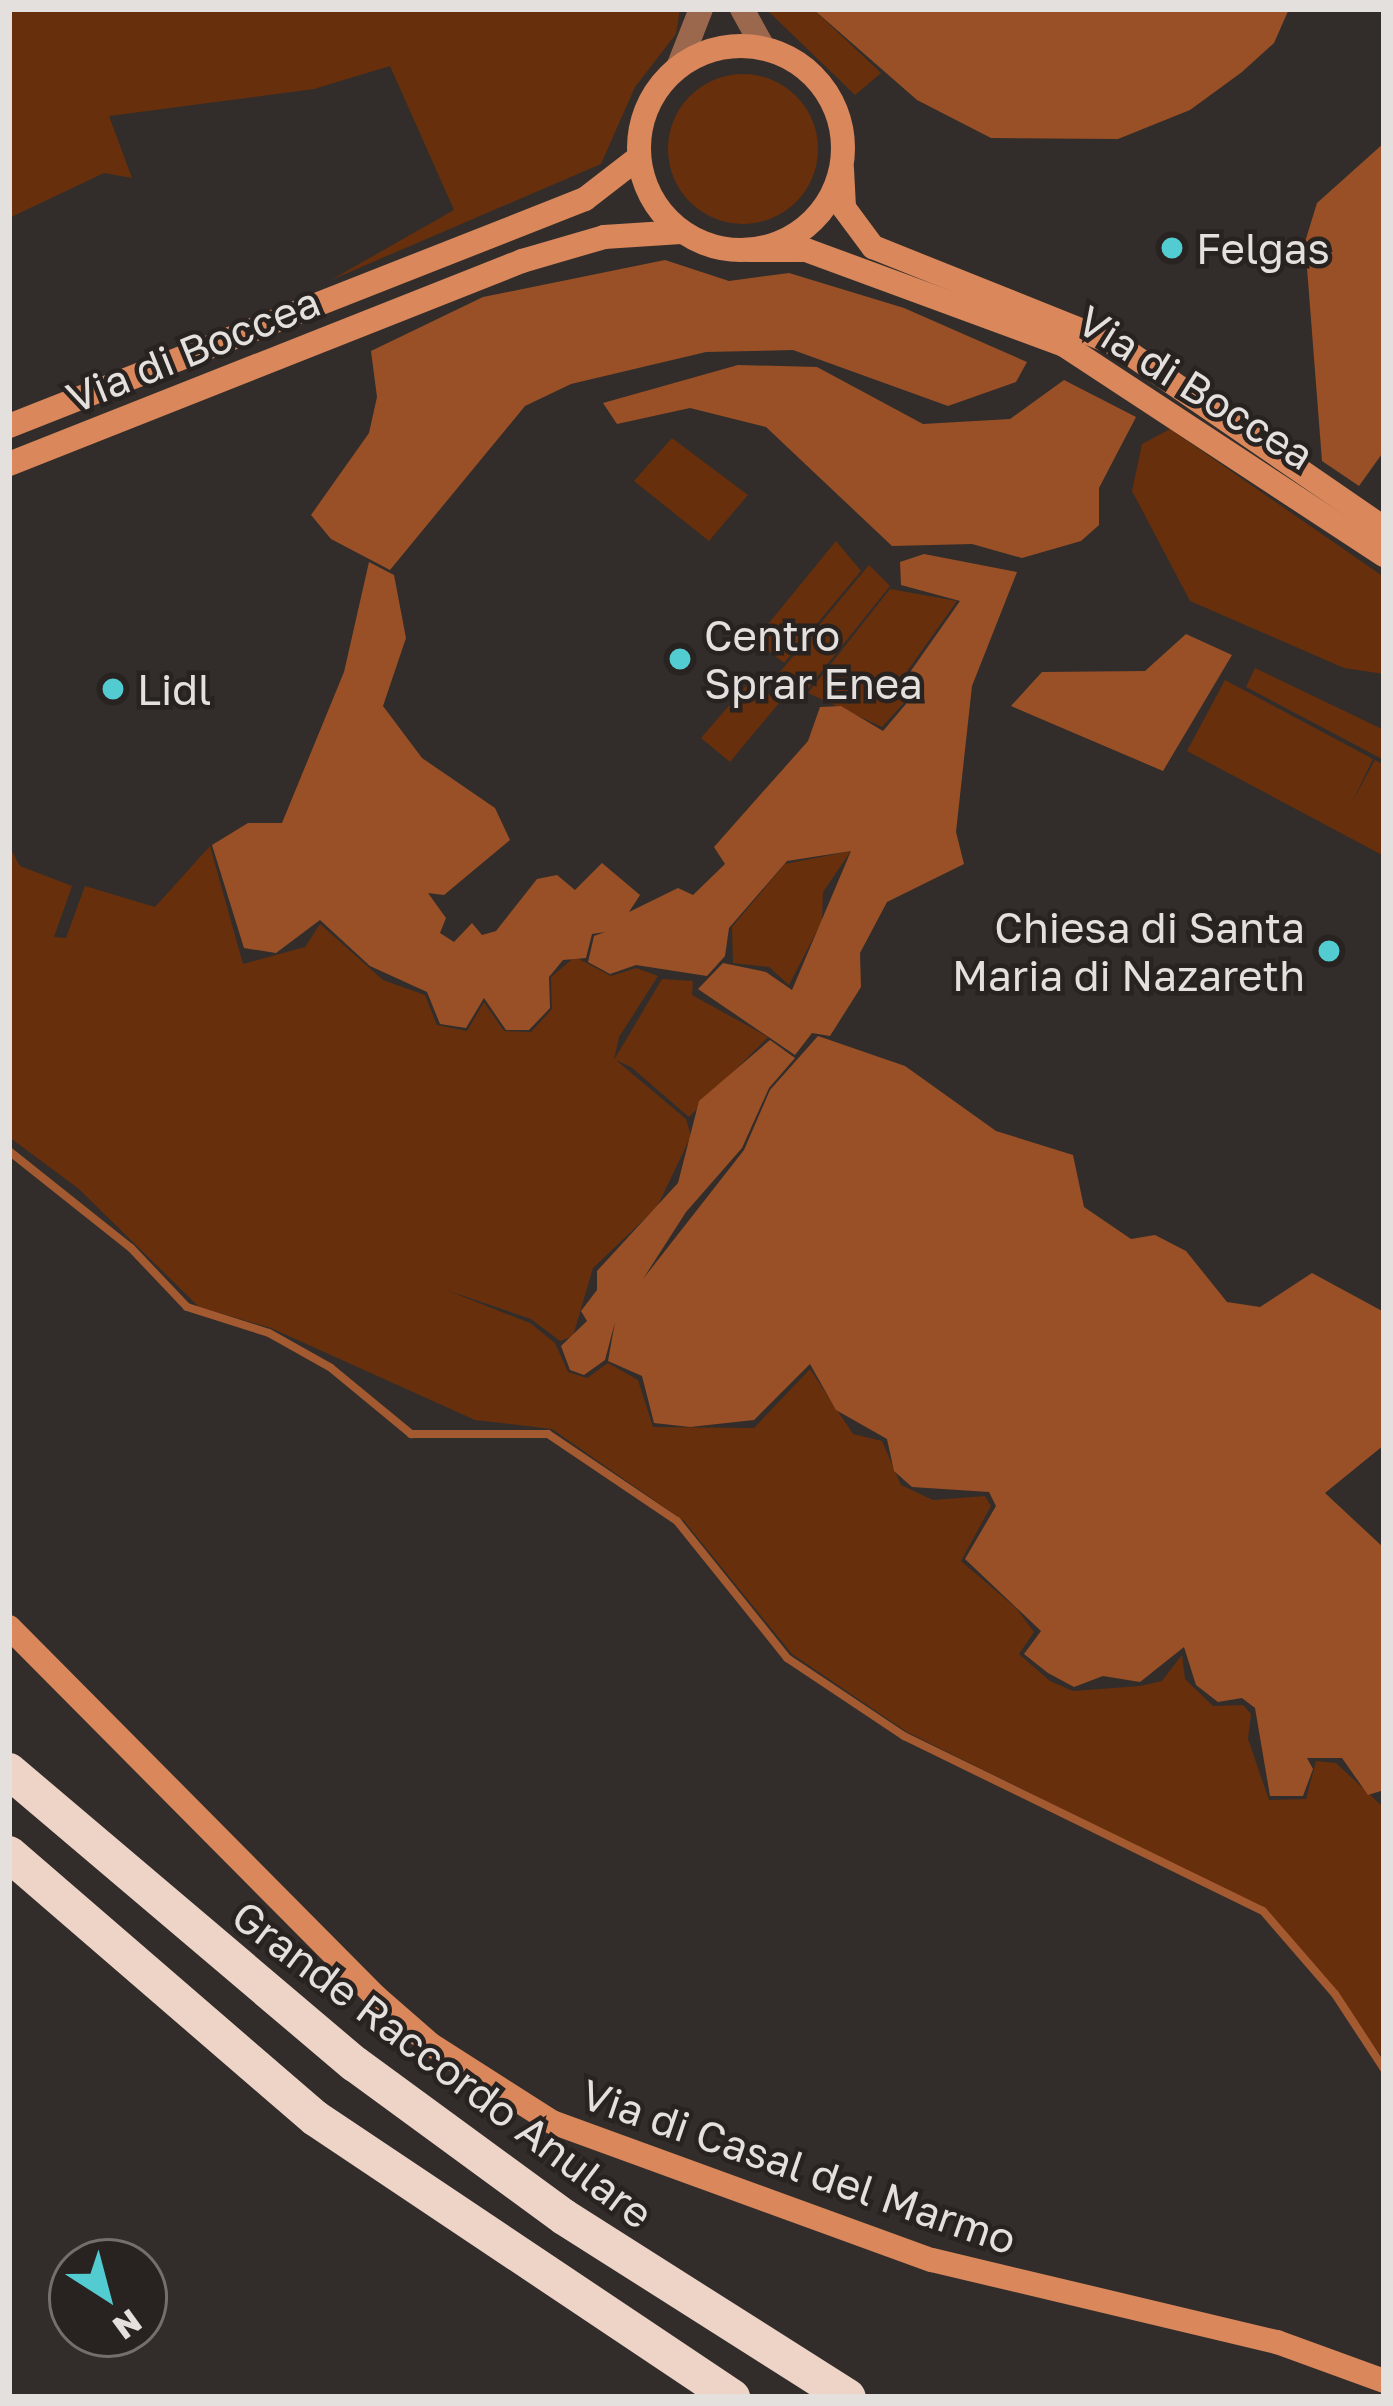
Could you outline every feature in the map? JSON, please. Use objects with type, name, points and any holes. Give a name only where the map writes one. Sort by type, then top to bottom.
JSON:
[{"type":"highway","name":"Grande Raccordo Anulare","points":[[9,1771],[355,2064],[564,2217],[848,2397]]},
{"type":"highway","points":[[9,1854],[315,2118],[732,2397]]},
{"type":"main road","points":[[734,45],[763,47],[821,82],[841,123],[842,169],[809,225],[749,250],[681,232],[645,186],[638,158],[647,106],[680,65],[734,45]]},
{"type":"main road","name":"Via di Boccea","points":[[9,426],[585,199],[638,158]]},
{"type":"main road","name":"Via di Boccea","points":[[842,169],[844,208],[873,247],[1117,344],[1384,528]]},
{"type":"main road","name":"Via di Boccea","points":[[9,464],[522,261],[604,237],[681,232]]},
{"type":"main road","name":"Via di Boccea","points":[[749,250],[806,250],[1064,345],[1384,556]]},
{"type":"main road","name":"Via di Casal del Marmo","points":[[9,1627],[375,1996],[430,2044],[552,2122],[932,2260],[1277,2342],[1384,2381]]},
{"type":"street","points":[[680,65],[701,9]]},
{"type":"street","points":[[742,9],[763,47]]},
{"type":"shaded area","points":[[9,9],[680,9],[676,34],[635,87],[601,164],[331,280],[454,210],[390,66],[314,89],[109,116],[132,178],[104,173],[9,218]]},
{"type":"shaded area","points":[[766,9],[813,9],[881,73],[855,95]]},
{"type":"shaded area","points":[[813,9],[1289,9],[1274,43],[1242,72],[1190,110],[1118,139],[991,138],[917,100]]},
{"type":"shaded area","points":[[743,74],[772,80],[796,96],[812,120],[818,149],[812,178],[796,202],[772,218],[743,224],[714,218],[690,202],[674,178],[668,149],[674,120],[690,96],[714,80]]},
{"type":"shaded area","points":[[1384,143],[1384,451],[1359,486],[1322,461],[1305,242],[1317,203]]},
{"type":"shaded area","points":[[665,260],[729,281],[789,273],[904,308],[1027,362],[1016,382],[948,406],[793,350],[706,352],[571,384],[525,406],[390,570],[331,539],[311,515],[369,433],[377,397],[371,351],[483,297]]},
{"type":"shaded area","points":[[738,365],[817,367],[923,424],[1010,419],[1064,380],[1136,417],[1099,488],[1099,525],[1081,541],[1022,558],[972,544],[892,546],[766,427],[690,408],[617,424],[603,403]]},
{"type":"shaded area","points":[[1170,429],[1384,577],[1384,674],[1344,668],[1190,601],[1132,491],[1142,444]]},
{"type":"shaded area","points":[[672,438],[748,495],[709,541],[634,481]]},
{"type":"shaded area","points":[[836,541],[861,571],[784,663],[755,640]]},
{"type":"shaded area","points":[[924,554],[1017,572],[972,686],[956,832],[964,864],[887,902],[860,953],[861,987],[830,1036],[812,1033],[795,1055],[698,989],[723,963],[766,972],[792,990],[851,851],[787,861],[729,928],[725,956],[707,976],[636,965],[610,974],[588,962],[594,936],[605,932],[592,934],[586,958],[563,960],[549,977],[550,1008],[529,1030],[506,1030],[484,998],[466,1028],[440,1024],[427,992],[370,966],[320,920],[276,953],[244,948],[212,845],[248,823],[282,823],[344,672],[369,562],[394,575],[406,638],[383,706],[422,758],[495,808],[510,840],[444,895],[428,893],[446,918],[440,933],[454,942],[472,923],[482,935],[496,931],[537,879],[557,875],[575,890],[602,863],[640,895],[629,912],[678,888],[693,895],[725,864],[714,847],[808,741],[820,707],[841,706],[883,731],[911,698],[901,685],[960,601],[901,585],[900,562]]},
{"type":"shaded area","points":[[869,565],[890,586],[805,692],[780,672]]},
{"type":"shaded area","points":[[890,589],[957,601],[898,684],[909,697],[882,727],[808,693]]},
{"type":"shaded area","points":[[1186,634],[1232,655],[1163,771],[1011,706],[1042,672],[1145,671]]},
{"type":"shaded area","points":[[1255,668],[1384,730],[1384,760],[1246,687]]},
{"type":"shaded area","points":[[751,680],[779,703],[730,762],[701,738]]},
{"type":"shaded area","points":[[1225,680],[1373,759],[1352,802],[1375,760],[1384,765],[1384,856],[1187,751]]},
{"type":"shaded area","points":[[9,846],[20,866],[72,886],[54,937],[66,938],[85,886],[155,907],[210,846],[243,964],[305,947],[320,924],[383,980],[425,995],[437,1025],[467,1031],[484,1002],[504,1031],[531,1032],[552,1009],[551,977],[575,957],[611,976],[636,968],[658,976],[619,1037],[614,1060],[662,979],[693,981],[692,995],[768,1037],[689,1117],[631,1067],[616,1060],[686,1119],[691,1136],[657,1207],[593,1268],[573,1336],[560,1341],[531,1319],[446,1290],[530,1323],[555,1343],[568,1372],[587,1378],[608,1363],[638,1380],[653,1427],[754,1428],[810,1369],[853,1434],[882,1441],[901,1485],[933,1500],[985,1496],[991,1506],[961,1561],[1016,1608],[1034,1632],[1019,1654],[1050,1681],[1073,1691],[1140,1686],[1162,1681],[1182,1655],[1185,1679],[1213,1706],[1243,1705],[1251,1714],[1248,1739],[1269,1800],[1306,1799],[1316,1761],[1336,1763],[1384,1808],[1384,2059],[1266,1910],[907,1732],[792,1654],[684,1521],[552,1429],[475,1420],[271,1328],[199,1307],[79,1189],[9,1137]]},
{"type":"shaded area","points":[[851,851],[823,892],[822,921],[789,985],[769,967],[733,963],[732,927],[785,864]]},
{"type":"shaded area","points":[[818,1036],[905,1066],[996,1131],[1073,1155],[1084,1207],[1131,1239],[1155,1235],[1186,1251],[1227,1302],[1260,1307],[1312,1273],[1384,1312],[1384,1445],[1325,1493],[1384,1548],[1384,1790],[1368,1795],[1342,1758],[1307,1758],[1313,1769],[1303,1796],[1270,1796],[1255,1708],[1242,1698],[1218,1702],[1196,1685],[1184,1647],[1140,1682],[1103,1676],[1074,1687],[1048,1673],[1024,1654],[1041,1631],[965,1559],[996,1506],[989,1492],[912,1487],[894,1471],[887,1439],[836,1410],[810,1364],[754,1420],[690,1427],[654,1423],[642,1376],[608,1361],[615,1322],[605,1360],[584,1375],[570,1370],[561,1346],[587,1321],[581,1311],[597,1290],[597,1271],[678,1183],[699,1101],[770,1040],[795,1058],[769,1088],[742,1148],[686,1212],[643,1279],[744,1150],[770,1090]]},
{"type":"waterway","points":[[9,1151],[131,1248],[187,1307],[269,1333],[331,1368],[411,1434],[548,1434],[677,1521],[787,1658],[904,1736],[1263,1911],[1335,1994],[1384,2069]]},
{"type":"place","name":"Felgas","points":[[1172,248]]},
{"type":"place","name":"Centro Sprar Enea","points":[[680,659]]},
{"type":"place","name":"Lidl","points":[[113,689]]},
{"type":"place","name":"Chiesa di Santa Maria di Nazareth","points":[[1329,951]]}]
